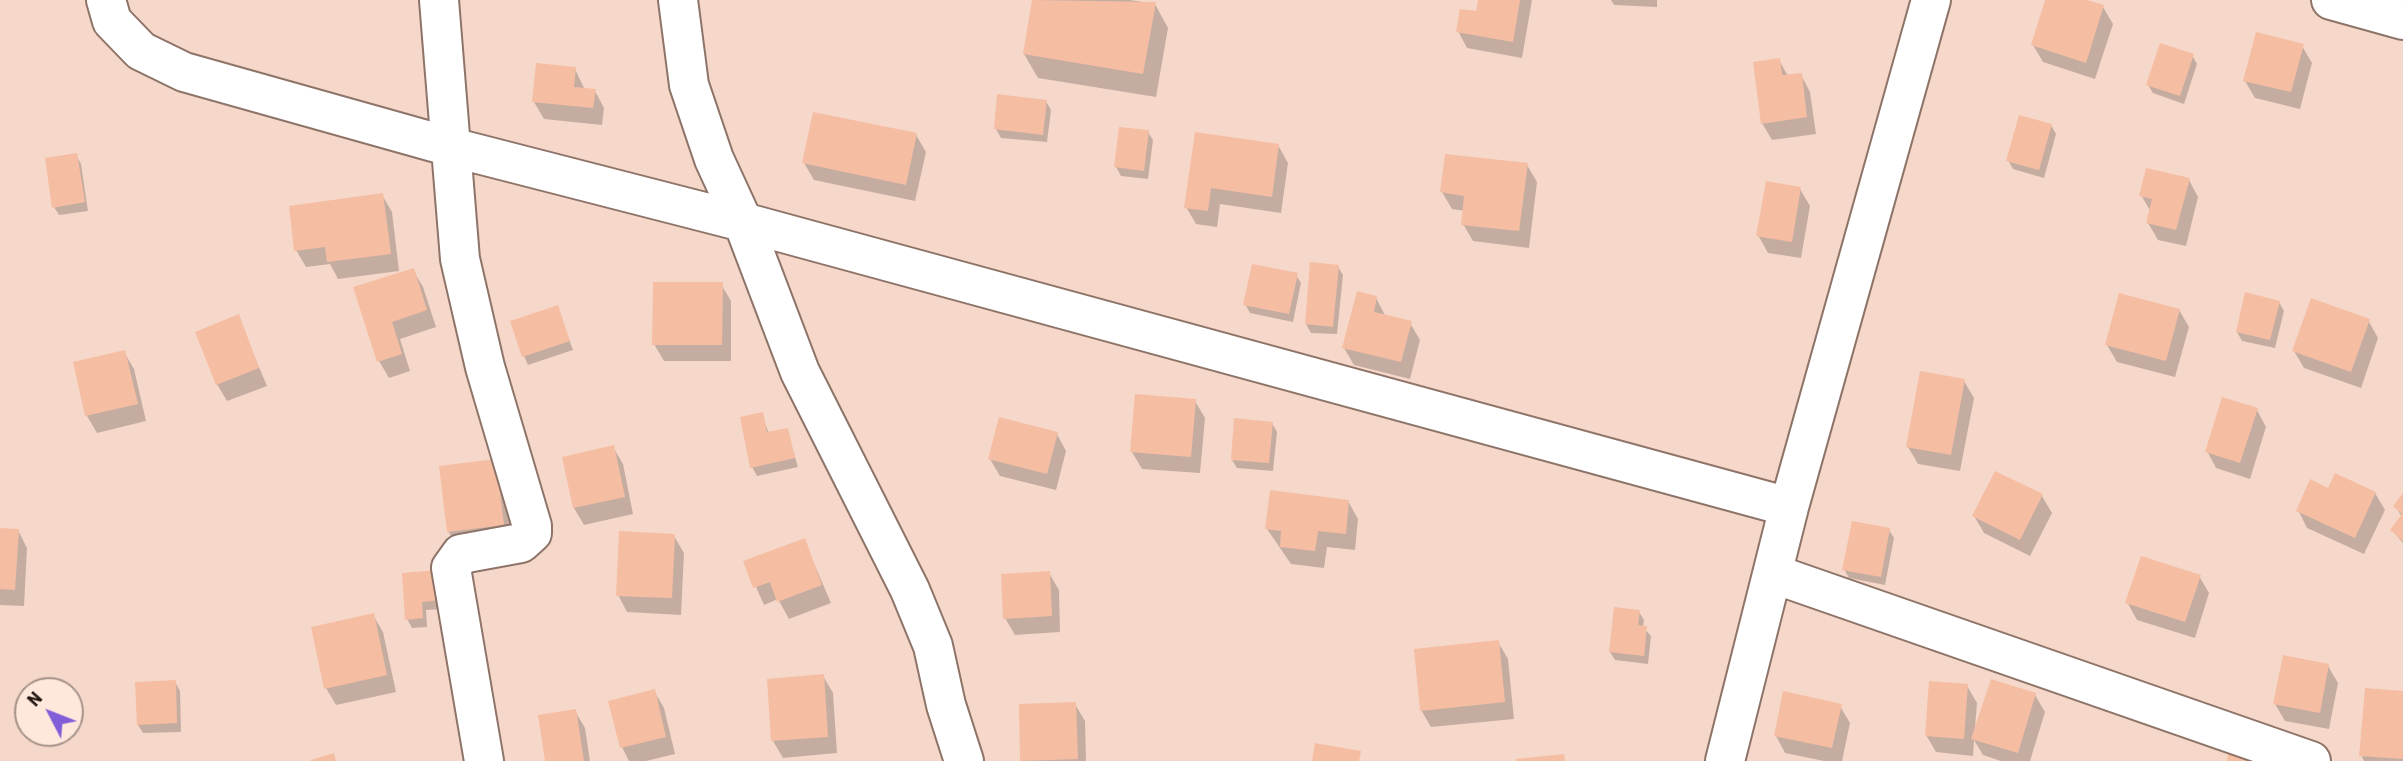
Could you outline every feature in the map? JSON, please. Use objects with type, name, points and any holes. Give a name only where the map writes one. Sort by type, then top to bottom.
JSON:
[{"type":"street","points":[[106,0],[112,22],[141,51],[184,72],[451,147],[743,222],[1789,507]]},
{"type":"street","points":[[439,0],[455,225],[468,304],[532,526],[527,540],[461,554],[451,568],[484,761]]},
{"type":"street","points":[[678,0],[690,85],[714,159],[743,222],[800,372],[910,590],[933,646],[946,705],[964,761]]},
{"type":"street","points":[[1725,761],[1789,507],[1931,0]]},
{"type":"street","points":[[2331,0],[2403,20]]},
{"type":"street","points":[[1774,574],[2311,761]]},
{"type":"building","points":[[1032,0],[1156,2],[1143,74],[1023,54]]},
{"type":"building","points":[[1478,0],[1520,0],[1513,42],[1456,32],[1460,9],[1476,11]]},
{"type":"building","points":[[2045,0],[2087,0],[2104,5],[2086,63],[2031,45]]},
{"type":"building","points":[[2256,32],[2304,44],[2291,92],[2243,81]]},
{"type":"building","points":[[2160,43],[2194,54],[2180,96],[2146,85]]},
{"type":"building","points":[[1780,58],[1782,75],[1802,73],[1807,117],[1761,124],[1753,62]]},
{"type":"building","points":[[536,63],[576,67],[574,87],[596,89],[593,108],[532,102]]},
{"type":"building","points":[[997,94],[1047,100],[1043,135],[994,129]]},
{"type":"building","points":[[813,112],[917,133],[906,185],[802,163]]},
{"type":"building","points":[[2019,115],[2052,124],[2039,170],[2006,161]]},
{"type":"building","points":[[1119,127],[1149,130],[1144,171],[1114,167]]},
{"type":"building","points":[[1195,132],[1279,144],[1272,197],[1211,188],[1208,211],[1184,208]]},
{"type":"building","points":[[77,153],[85,202],[52,208],[45,158]]},
{"type":"building","points":[[1445,154],[1528,163],[1519,231],[1461,225],[1464,196],[1440,192]]},
{"type":"building","points":[[2146,168],[2190,178],[2176,230],[2146,223],[2152,199],[2139,196]]},
{"type":"building","points":[[1766,181],[1801,187],[1792,242],[1756,236]]},
{"type":"building","points":[[383,193],[391,254],[327,262],[325,247],[294,251],[289,206]]},
{"type":"building","points":[[1310,262],[1339,265],[1333,327],[1305,324]]},
{"type":"building","points":[[1252,264],[1298,273],[1289,314],[1243,305]]},
{"type":"building","points":[[414,268],[427,310],[392,322],[402,354],[377,362],[353,287]]},
{"type":"building","points":[[653,282],[723,282],[722,345],[652,345]]},
{"type":"building","points":[[1357,291],[1377,296],[1374,312],[1412,321],[1401,362],[1342,348]]},
{"type":"building","points":[[2245,292],[2280,301],[2270,340],[2236,332]]},
{"type":"building","points":[[2119,293],[2180,309],[2166,361],[2105,345]]},
{"type":"building","points":[[2311,298],[2370,319],[2351,372],[2292,351]]},
{"type":"building","points":[[558,305],[570,341],[522,357],[510,321]]},
{"type":"building","points":[[239,314],[259,368],[216,385],[195,332]]},
{"type":"building","points":[[125,350],[138,404],[85,416],[73,362]]},
{"type":"building","points":[[1920,371],[1965,379],[1951,455],[1906,447]]},
{"type":"building","points":[[1135,394],[1196,399],[1191,457],[1130,452]]},
{"type":"building","points":[[2222,397],[2258,408],[2240,463],[2205,452]]},
{"type":"building","points":[[763,412],[767,432],[788,428],[795,458],[750,468],[740,417]]},
{"type":"building","points":[[999,417],[1058,432],[1047,474],[988,459]]},
{"type":"building","points":[[1234,418],[1273,422],[1269,463],[1231,460]]},
{"type":"building","points":[[614,445],[625,497],[573,508],[562,457]]},
{"type":"building","points":[[496,459],[504,525],[447,532],[439,466]]},
{"type":"building","points":[[1995,471],[2043,494],[2020,540],[1972,516]]},
{"type":"building","points":[[2335,473],[2376,492],[2355,538],[2296,511],[2310,479],[2328,488]]},
{"type":"building","points":[[1270,490],[1349,500],[1346,534],[1318,531],[1315,551],[1280,547],[1281,531],[1265,529]]},
{"type":"building","points":[[2403,493],[2403,541],[2390,530],[2402,514],[2393,506]]},
{"type":"building","points":[[1852,521],[1890,528],[1881,577],[1842,570]]},
{"type":"building","points":[[0,528],[19,529],[15,590],[0,589]]},
{"type":"building","points":[[619,531],[675,534],[672,598],[616,596]]},
{"type":"building","points":[[805,538],[822,585],[777,602],[770,582],[753,588],[743,561]]},
{"type":"building","points":[[2141,556],[2201,575],[2185,622],[2125,603]]},
{"type":"building","points":[[438,570],[440,600],[422,602],[423,618],[405,620],[402,573]]},
{"type":"building","points":[[1050,571],[1052,616],[1003,619],[1001,574]]},
{"type":"building","points":[[1614,607],[1640,610],[1638,625],[1647,626],[1644,656],[1609,652]]},
{"type":"building","points":[[374,613],[387,675],[324,689],[311,627]]},
{"type":"building","points":[[1499,640],[1505,702],[1420,711],[1414,649]]},
{"type":"building","points":[[2283,655],[2329,664],[2320,713],[2273,704]]},
{"type":"building","points":[[824,674],[828,737],[771,741],[767,679]]},
{"type":"building","points":[[1991,679],[2036,693],[2018,753],[1971,739]]},
{"type":"building","points":[[176,680],[177,723],[137,725],[135,682]]},
{"type":"building","points":[[1929,681],[1968,684],[1964,739],[1925,736]]},
{"type":"building","points":[[2365,688],[2403,691],[2403,759],[2359,756]]},
{"type":"building","points":[[655,689],[666,737],[620,748],[608,701]]},
{"type":"building","points":[[1783,691],[1842,704],[1832,748],[1774,736]]},
{"type":"building","points":[[1076,702],[1078,759],[1020,761],[1019,704]]},
{"type":"building","points":[[576,709],[584,761],[545,761],[538,715]]},
{"type":"building","points":[[1315,743],[1361,751],[1359,761],[1312,761]]},
{"type":"building","points":[[2229,748],[2270,761],[2227,761]]},
{"type":"building","points":[[334,753],[336,761],[311,761],[311,760]]},
{"type":"building","points":[[1564,754],[1565,761],[1516,761],[1516,759]]}]
